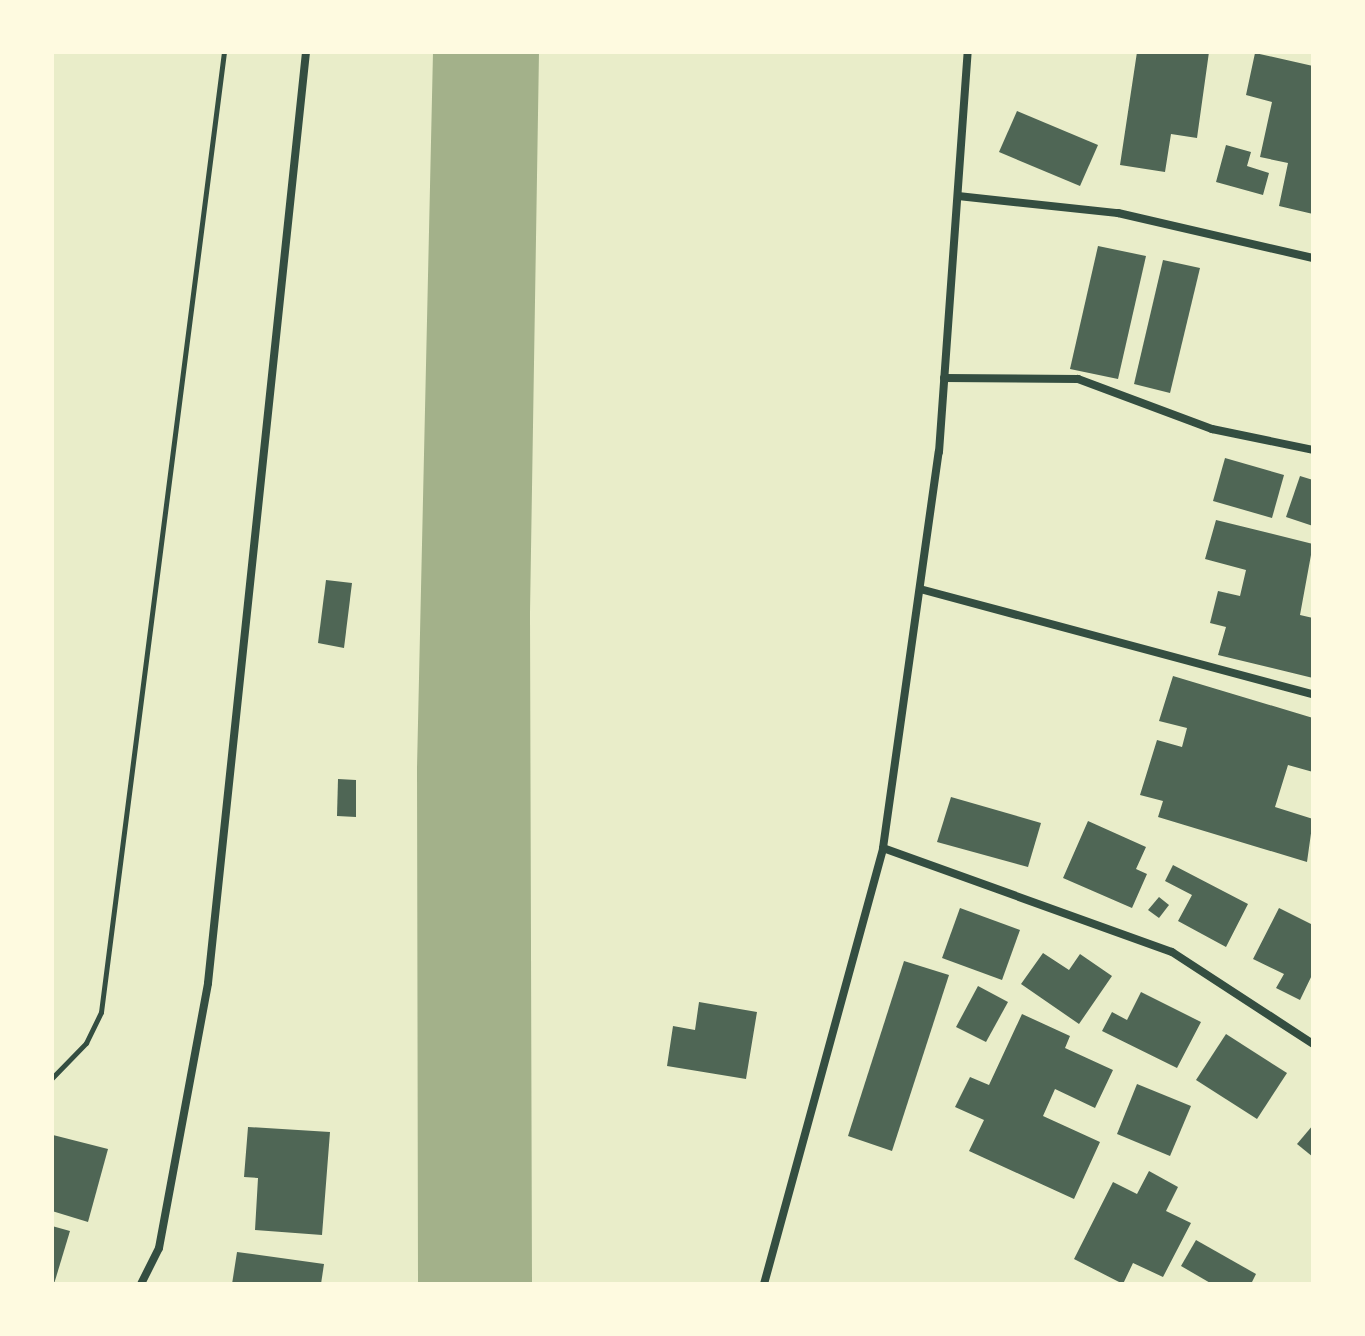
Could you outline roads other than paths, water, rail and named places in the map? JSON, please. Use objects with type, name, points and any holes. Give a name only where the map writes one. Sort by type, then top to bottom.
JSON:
[{"type":"street","points":[[141,1284],[159,1248],[208,983],[306,52]]},
{"type":"street","points":[[764,1284],[883,848],[920,589],[944,378],[968,52]]},
{"type":"street","points":[[958,196],[1118,213],[1313,258]]},
{"type":"street","points":[[944,378],[1078,379],[1212,429],[1313,450]]},
{"type":"street","points":[[920,589],[1313,694]]},
{"type":"street","points":[[883,848],[1172,952],[1313,1044]]}]
